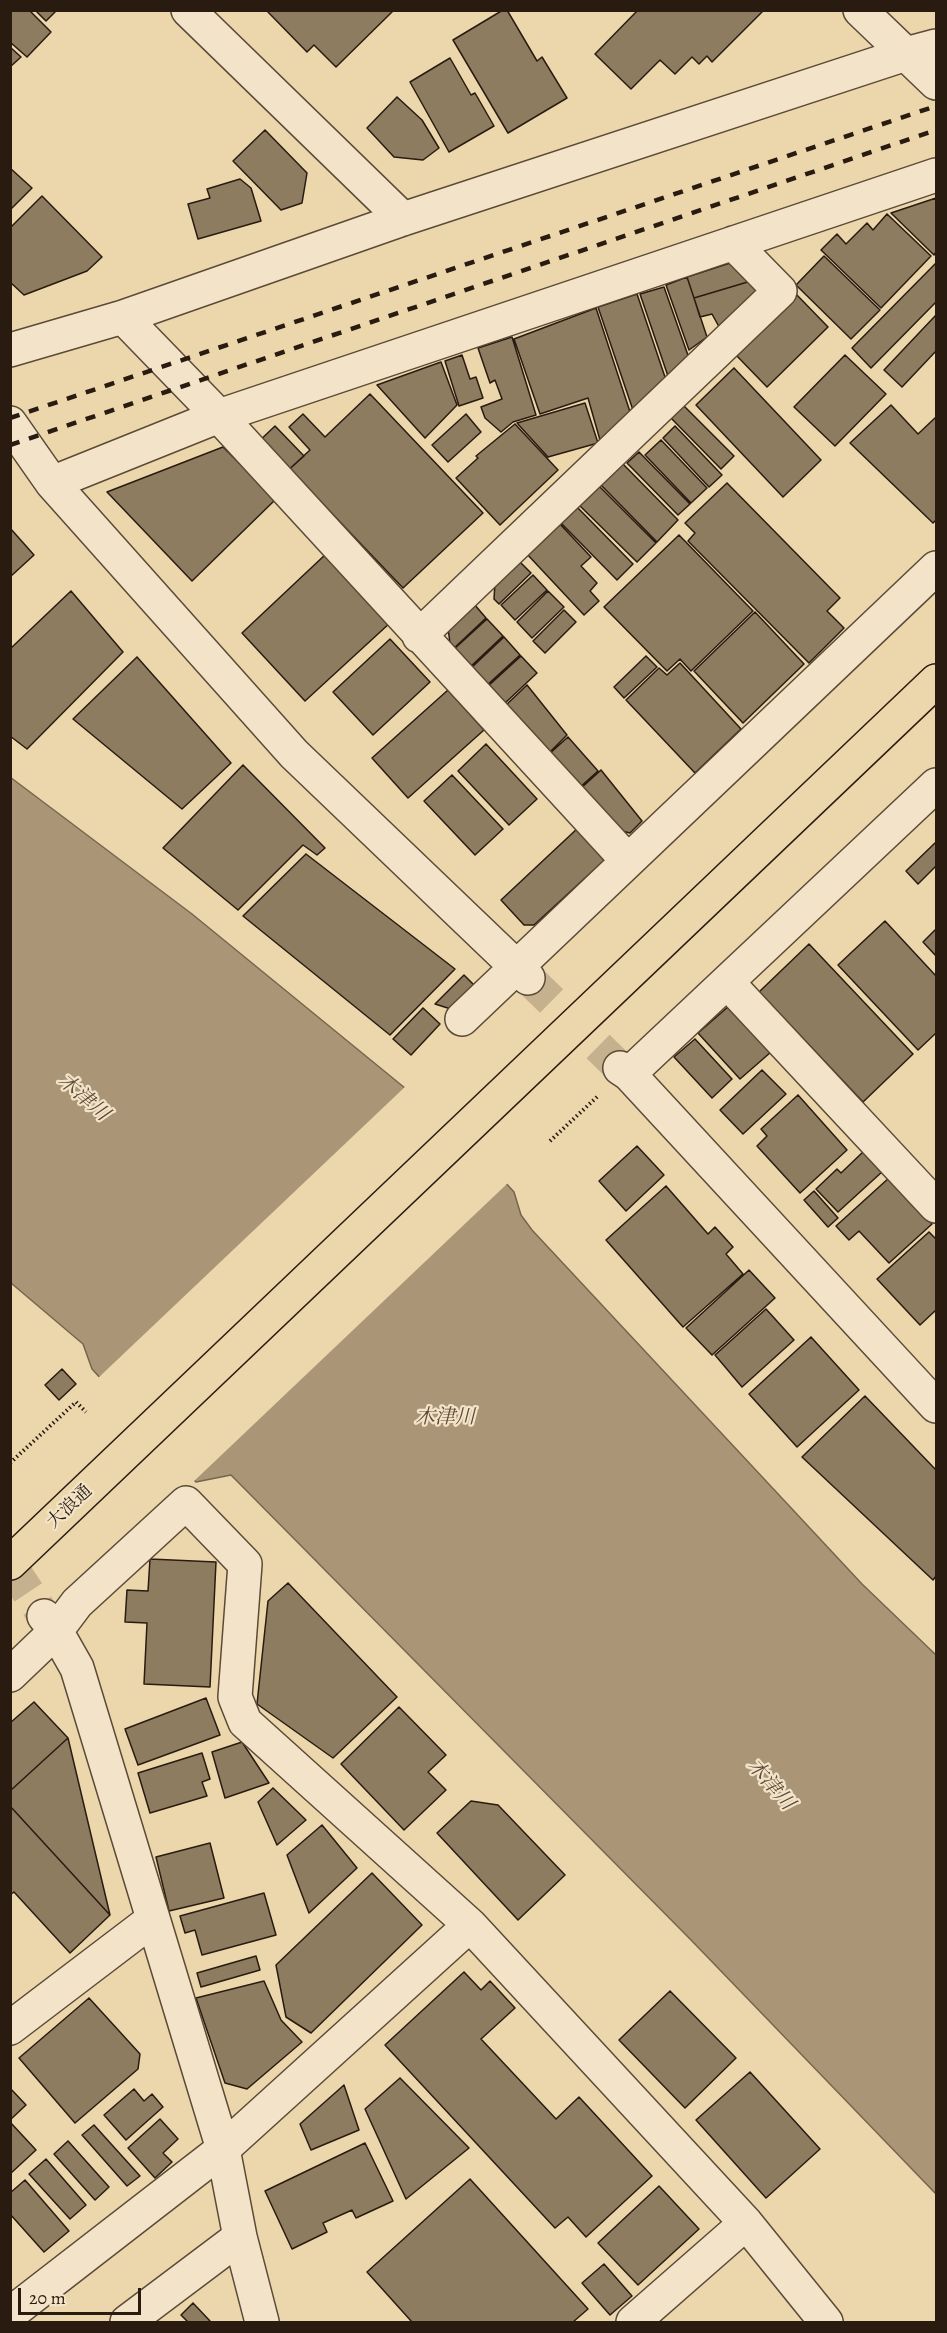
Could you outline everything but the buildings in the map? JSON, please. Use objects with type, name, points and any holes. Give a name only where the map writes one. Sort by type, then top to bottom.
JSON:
[{"type":"main road","name":"大浪通","points":[[10,1563],[936,681]]},
{"type":"street","points":[[860,10],[921,50],[936,83]]},
{"type":"street","points":[[204,16],[403,219]]},
{"type":"street","points":[[10,350],[123,317],[403,219],[921,50]]},
{"type":"street","points":[[52,483],[219,416],[936,175]]},
{"type":"street","points":[[419,636],[780,291],[733,243]]},
{"type":"street","points":[[123,317],[219,416],[628,861]]},
{"type":"street","points":[[10,423],[52,483],[294,754],[522,973]]},
{"type":"street","points":[[462,1019],[522,973],[628,861],[936,568]]},
{"type":"street","points":[[936,786],[727,982],[625,1071],[936,1406]]},
{"type":"street","points":[[727,982],[936,1206]]},
{"type":"street","points":[[10,1675],[49,1622],[76,1603],[186,1503],[245,1564],[235,1697],[244,1722],[470,1925],[746,2223],[826,2322]]},
{"type":"street","points":[[49,1622],[76,1668],[223,2149],[240,2237],[262,2322]]},
{"type":"street","points":[[10,2028],[152,1920]]},
{"type":"street","points":[[10,2314],[223,2149],[470,1925]]},
{"type":"street","points":[[633,2322],[746,2223]]},
{"type":"street","points":[[127,2322],[240,2237]]},
{"type":"path","points":[[550,1142],[599,1096]]},
{"type":"path","points":[[10,1463],[76,1402],[86,1412]]},
{"type":"water","name":"木津川","points":[[10,777],[192,914],[460,1133],[514,1192],[521,1215],[532,1230],[862,1584],[936,1655],[936,2194],[691,1940],[231,1475],[196,1482],[92,1369],[83,1344],[11,1283]]},
{"type":"pier","points":[[407,1085],[462,1131],[509,1182],[192,1483],[97,1379]]},
{"type":"tunnel","points":[[528,978],[620,1068]]},
{"type":"tunnel","points":[[10,1565],[42,1613]]},
{"type":"railway","points":[[10,418],[936,106]]},
{"type":"railway","points":[[10,445],[936,130]]}]
